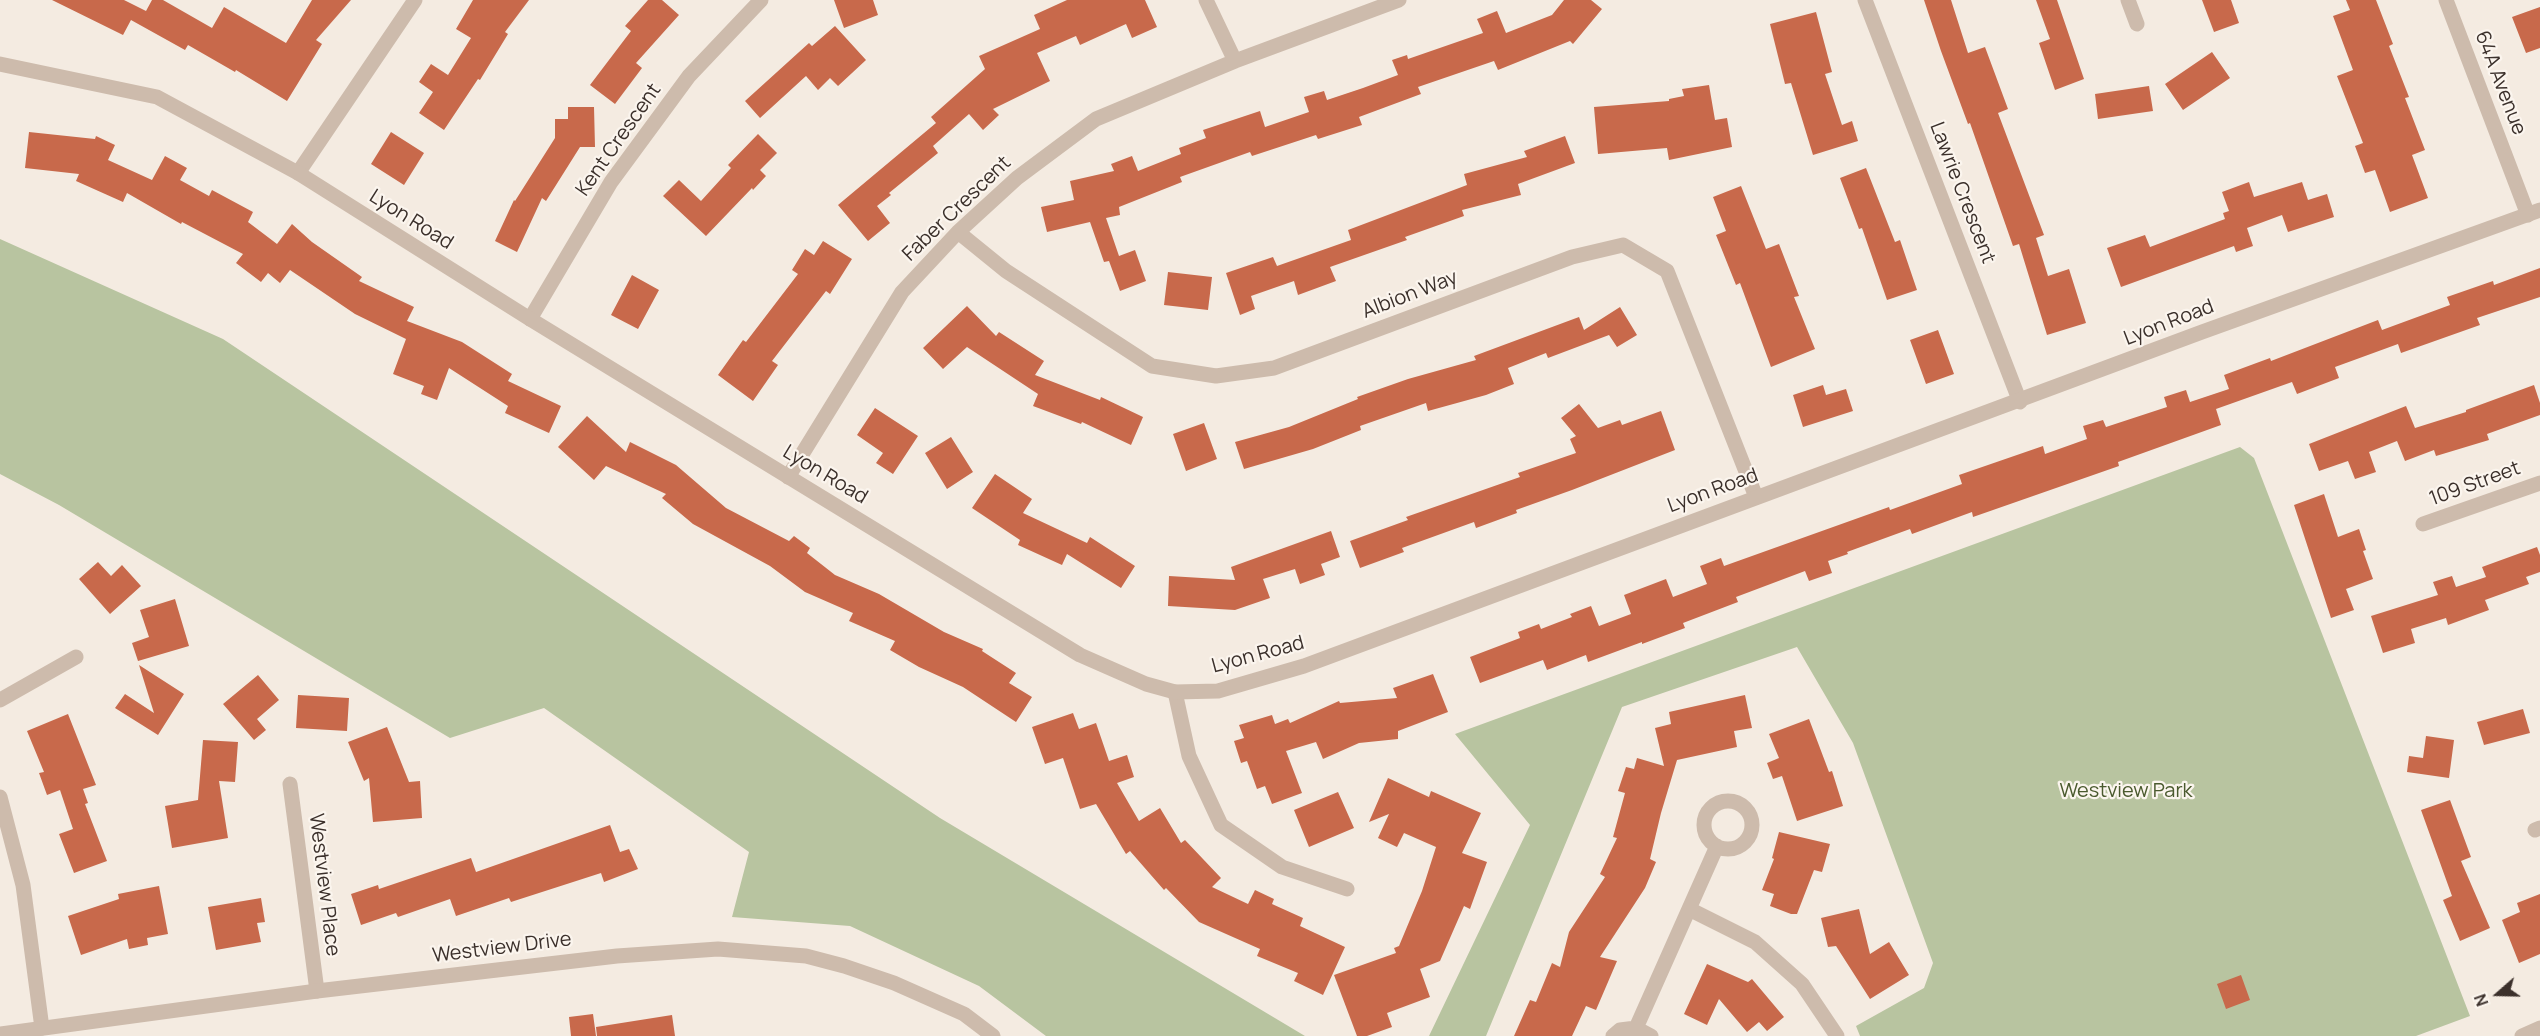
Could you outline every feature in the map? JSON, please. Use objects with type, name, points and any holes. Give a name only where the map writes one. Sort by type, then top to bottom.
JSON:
[{"type":"street","points":[[298,173],[415,0]]},
{"type":"street","name":"Kent Crescent","points":[[530,319],[611,182],[689,76],[761,0]]},
{"type":"street","points":[[1206,0],[1235,61]]},
{"type":"street","name":"Faber Crescent","points":[[788,477],[902,292],[958,232],[1017,178],[1096,119],[1235,61],[1398,0]]},
{"type":"street","name":"Lawrie Crescent","points":[[1865,0],[2020,402]]},
{"type":"street","points":[[2128,0],[2137,24]]},
{"type":"street","name":"64A Avenue","points":[[2446,0],[2534,213]]},
{"type":"street","name":"Lyon Road","points":[[0,64],[157,97],[298,173],[530,319],[1080,655],[1146,684],[1175,692],[1218,691],[1304,666],[1756,497],[2020,402],[2202,332],[2534,213]]},
{"type":"street","name":"Albion Way","points":[[958,232],[1006,271],[1152,366],[1216,376],[1274,368],[1572,257],[1623,245],[1667,271],[1756,497]]},
{"type":"street","name":"109 Street","points":[[2423,524],[2540,483]]},
{"type":"street","points":[[0,700],[76,657]]},
{"type":"street","points":[[1175,692],[1189,756],[1221,825],[1282,867],[1347,889]]},
{"type":"street","name":"Westview Place","points":[[290,784],[316,991]]},
{"type":"street","points":[[0,797],[23,885],[42,1028]]},
{"type":"street","points":[[1636,1028],[1717,846]]},
{"type":"street","points":[[1689,909],[1755,942],[1802,984],[1837,1036]]},
{"type":"street","name":"Westview Drive","points":[[0,1034],[316,991],[617,956],[718,949],[806,956],[844,966],[894,983],[964,1014],[993,1036]]},
{"type":"street","points":[[1613,1036],[1620,1030],[1636,1028],[1651,1036]]},
{"type":"street","points":[[2522,1036],[2540,1028]]},
{"type":"green space","points":[[0,239],[223,339],[940,818],[1305,1036],[1046,1036],[979,986],[850,926],[732,917],[749,852],[544,708],[450,738],[59,505],[0,474]]},
{"type":"green space","name":"Westview Park","points":[[2240,447],[2254,458],[2470,1016],[2416,1036],[1860,1036],[1856,1026],[1924,988],[1933,963],[1853,743],[1797,647],[1622,707],[1486,1036],[1429,1036],[1530,825],[1455,734]]},
{"type":"building","points":[[52,0],[124,0],[146,11],[152,0],[163,0],[212,28],[224,7],[286,43],[312,0],[351,0],[316,40],[322,44],[287,101],[236,70],[235,72],[188,45],[185,50],[131,20],[123,35]]},
{"type":"building","points":[[473,0],[529,0],[505,32],[508,34],[480,80],[478,79],[444,130],[419,113],[433,92],[419,82],[431,64],[448,75],[471,38],[456,29]]},
{"type":"building","points":[[648,0],[662,0],[679,15],[636,63],[642,68],[615,104],[590,85],[631,31],[625,26]]},
{"type":"building","points":[[834,0],[873,0],[878,15],[844,28]]},
{"type":"building","points":[[1067,0],[1145,0],[1157,27],[1132,38],[1126,24],[1080,45],[1076,36],[1037,53],[1050,81],[993,109],[999,115],[983,130],[969,114],[933,146],[938,153],[889,193],[891,195],[877,206],[890,223],[868,241],[838,205],[936,123],[931,117],[985,69],[979,56],[1040,29],[1034,15]]},
{"type":"building","points":[[1564,0],[1591,0],[1602,9],[1573,44],[1570,41],[1498,70],[1494,61],[1418,87],[1421,94],[1359,117],[1362,125],[1318,139],[1316,135],[1252,156],[1250,152],[1180,177],[1182,182],[1119,207],[1120,215],[1106,218],[1119,256],[1135,250],[1146,281],[1120,291],[1109,261],[1104,262],[1090,222],[1047,232],[1041,207],[1074,200],[1070,181],[1114,171],[1111,164],[1132,156],[1138,171],[1181,154],[1179,148],[1206,138],[1203,130],[1260,111],[1265,127],[1309,112],[1304,97],[1324,91],[1327,100],[1398,75],[1392,60],[1407,55],[1408,59],[1483,33],[1477,19],[1497,11],[1506,33],[1552,15]]},
{"type":"building","points":[[1924,0],[1951,0],[1968,53],[1985,47],[2008,109],[1998,113],[2044,235],[2036,238],[2048,276],[2069,269],[2086,323],[2047,335],[2019,244],[2013,246]]},
{"type":"building","points":[[2036,0],[2057,0],[2084,79],[2055,90],[2039,43],[2050,39]]},
{"type":"building","points":[[2202,0],[2231,0],[2239,23],[2214,32]]},
{"type":"building","points":[[2346,0],[2376,0],[2393,44],[2389,46],[2409,97],[2405,98],[2425,150],[2412,155],[2428,198],[2390,212],[2375,170],[2365,173],[2355,146],[2363,143],[2337,76],[2353,70],[2333,16],[2350,10]]},
{"type":"building","points":[[2540,7],[2540,48],[2526,53],[2512,17]]},
{"type":"building","points":[[1816,12],[1832,72],[1825,74],[1842,125],[1852,121],[1858,141],[1813,155],[1791,83],[1785,84],[1770,24]]},
{"type":"building","points":[[835,26],[866,60],[838,86],[830,78],[818,90],[806,76],[760,118],[745,101],[809,43],[812,46]]},
{"type":"building","points":[[2212,52],[2230,78],[2183,110],[2165,84]]},
{"type":"building","points":[[1709,85],[1715,120],[1727,118],[1732,147],[1669,160],[1667,148],[1598,154],[1594,107],[1669,101],[1669,99],[1684,96],[1682,89]]},
{"type":"building","points":[[2149,86],[2153,111],[2098,119],[2095,94]]},
{"type":"building","points":[[568,107],[594,107],[595,147],[580,147],[546,201],[542,198],[517,252],[495,241],[514,200],[555,138],[555,119],[568,119]]},
{"type":"building","points":[[29,132],[95,139],[96,136],[115,145],[108,160],[152,180],[165,156],[187,168],[180,180],[209,196],[212,190],[253,212],[248,222],[277,244],[292,224],[312,242],[362,277],[359,281],[414,307],[407,321],[462,342],[512,374],[508,381],[561,406],[549,433],[505,413],[508,406],[449,368],[437,400],[421,394],[424,386],[393,374],[406,339],[355,314],[290,270],[280,283],[268,273],[261,282],[236,263],[243,254],[182,222],[181,224],[127,193],[123,202],[76,181],[79,174],[25,168]]},
{"type":"building","points":[[391,132],[424,153],[404,185],[371,164]]},
{"type":"building","points":[[758,134],[777,153],[760,170],[766,176],[706,236],[663,196],[679,180],[701,201],[731,168],[728,165]]},
{"type":"building","points":[[1565,136],[1575,163],[1518,184],[1521,195],[1462,210],[1464,216],[1405,237],[1407,240],[1330,267],[1336,281],[1298,295],[1294,281],[1251,296],[1255,309],[1240,315],[1226,273],[1273,257],[1277,266],[1351,240],[1348,230],[1467,185],[1464,174],[1527,157],[1524,151]]},
{"type":"building","points":[[1866,168],[1895,242],[1900,240],[1917,290],[1887,300],[1862,228],[1859,229],[1840,178]]},
{"type":"building","points":[[2249,182],[2254,197],[2302,182],[2308,200],[2327,194],[2334,217],[2288,232],[2282,215],[2247,228],[2253,246],[2236,252],[2234,246],[2121,287],[2107,248],[2145,235],[2150,247],[2225,219],[2223,213],[2229,211],[2222,192]]},
{"type":"building","points":[[1741,186],[1766,249],[1779,244],[1799,296],[1794,297],[1815,349],[1771,367],[1740,283],[1736,285],[1716,235],[1726,231],[1713,197]]},
{"type":"building","points":[[823,241],[852,259],[830,294],[826,291],[772,361],[778,365],[753,401],[718,375],[743,340],[746,342],[798,274],[792,270],[805,249],[814,255]]},
{"type":"building","points":[[2540,268],[2540,297],[2477,318],[2480,325],[2401,353],[2398,344],[2335,367],[2339,378],[2297,394],[2292,382],[2216,409],[2221,425],[2118,462],[2119,466],[1973,517],[1972,512],[1912,534],[1910,529],[1847,552],[1848,554],[1828,561],[1832,573],[1809,581],[1805,571],[1736,597],[1738,602],[1683,623],[1685,628],[1642,644],[1642,642],[1588,662],[1586,655],[1547,670],[1543,660],[1480,683],[1470,657],[1520,638],[1518,632],[1539,624],[1541,629],[1572,617],[1570,614],[1591,606],[1599,626],[1631,614],[1624,595],[1666,579],[1673,597],[1707,584],[1700,566],[1721,558],[1724,566],[1889,507],[1890,510],[1962,484],[1959,475],[2043,446],[2045,454],[2087,439],[2083,426],[2103,420],[2106,427],[2167,407],[2164,397],[2186,390],[2190,402],[2229,389],[2224,375],[2270,358],[2271,361],[2378,320],[2382,330],[2450,305],[2447,297],[2493,281],[2494,285]]},
{"type":"building","points":[[1168,272],[1212,277],[1208,310],[1164,305]]},
{"type":"building","points":[[632,275],[659,290],[638,329],[611,315]]},
{"type":"building","points":[[967,306],[996,336],[999,332],[1044,361],[1035,375],[1100,400],[1101,397],[1143,417],[1131,445],[1082,422],[1081,424],[1033,406],[1038,394],[967,347],[943,369],[923,348]]},
{"type":"building","points":[[1620,307],[1637,335],[1617,347],[1609,335],[1548,358],[1546,353],[1508,368],[1514,384],[1486,395],[1428,411],[1426,403],[1360,426],[1361,430],[1313,449],[1244,469],[1235,442],[1289,427],[1358,399],[1357,397],[1408,379],[1476,360],[1474,356],[1579,317],[1584,330]]},
{"type":"building","points":[[1938,330],[1954,374],[1926,384],[1910,340]]},
{"type":"building","points":[[1823,385],[1826,395],[1846,389],[1853,411],[1803,427],[1793,395]]},
{"type":"building","points":[[2534,385],[2540,403],[2540,415],[2487,434],[2489,440],[2436,456],[2434,450],[2405,461],[2397,441],[2369,452],[2376,472],[2355,479],[2348,461],[2319,471],[2309,444],[2406,406],[2415,428],[2466,412],[2466,410]]},
{"type":"building","points":[[1579,404],[1598,428],[1620,420],[1622,425],[1661,411],[1675,450],[1516,510],[1517,513],[1476,528],[1474,522],[1402,548],[1404,552],[1360,568],[1350,541],[1408,520],[1406,517],[1520,477],[1518,473],[1576,453],[1570,439],[1576,436],[1561,418]]},
{"type":"building","points":[[875,408],[918,436],[893,474],[876,463],[883,453],[857,435]]},
{"type":"building","points":[[587,416],[626,452],[630,442],[676,465],[726,508],[789,541],[794,536],[810,548],[807,553],[835,575],[879,594],[944,632],[983,649],[982,651],[1016,673],[1009,683],[1032,697],[1016,722],[963,687],[919,667],[890,650],[895,641],[849,621],[853,613],[805,592],[770,566],[693,524],[662,498],[666,494],[606,466],[594,480],[558,447]]},
{"type":"building","points":[[1204,423],[1217,459],[1186,471],[1173,434]]},
{"type":"building","points":[[951,437],[973,472],[947,489],[925,453]]},
{"type":"building","points":[[995,474],[1032,499],[1023,513],[1087,543],[1090,537],[1135,566],[1121,588],[1067,554],[1062,565],[1018,545],[1020,540],[972,508]]},
{"type":"building","points":[[2324,494],[2338,537],[2359,529],[2366,550],[2363,551],[2373,579],[2346,589],[2354,610],[2331,618],[2294,505]]},
{"type":"building","points":[[1331,531],[1340,557],[1321,564],[1325,575],[1300,584],[1295,569],[1263,579],[1270,598],[1235,610],[1168,606],[1169,576],[1235,580],[1231,567]]},
{"type":"building","points":[[2537,547],[2540,555],[2540,572],[2526,577],[2529,584],[2485,600],[2489,610],[2448,625],[2446,618],[2411,629],[2415,643],[2383,653],[2371,616],[2438,595],[2433,582],[2452,576],[2456,587],[2486,577],[2482,567]]},
{"type":"building","points":[[98,562],[111,576],[122,565],[141,586],[110,614],[79,579]]},
{"type":"building","points":[[175,599],[189,646],[138,661],[132,643],[149,637],[140,610]]},
{"type":"building","points":[[139,665],[184,694],[158,735],[115,708],[125,694],[154,713]]},
{"type":"building","points":[[1433,674],[1448,712],[1398,731],[1398,739],[1359,743],[1323,759],[1316,742],[1286,751],[1302,793],[1272,804],[1265,786],[1257,789],[1247,761],[1241,763],[1234,741],[1244,738],[1239,725],[1272,715],[1275,724],[1288,719],[1290,723],[1339,701],[1340,703],[1397,698],[1393,688]]},
{"type":"building","points":[[258,675],[279,700],[257,719],[266,730],[254,740],[223,704]]},
{"type":"building","points":[[298,695],[349,698],[347,731],[296,728]]},
{"type":"building","points":[[1745,695],[1752,728],[1734,731],[1737,747],[1677,760],[1650,859],[1656,862],[1645,888],[1600,957],[1617,961],[1596,1010],[1586,1006],[1572,1036],[1514,1036],[1530,1000],[1536,1002],[1552,963],[1560,967],[1569,932],[1605,877],[1600,874],[1617,838],[1613,837],[1625,793],[1618,791],[1626,767],[1634,769],[1637,758],[1664,766],[1655,728],[1671,724],[1669,712]]},
{"type":"building","points":[[2523,709],[2530,733],[2484,745],[2477,722]]},
{"type":"building","points":[[1073,713],[1079,729],[1096,723],[1109,761],[1127,755],[1134,777],[1117,783],[1139,821],[1160,808],[1181,843],[1185,840],[1221,878],[1212,887],[1248,904],[1255,890],[1274,899],[1272,904],[1303,918],[1300,926],[1345,947],[1323,995],[1294,981],[1298,973],[1257,956],[1260,949],[1199,922],[1166,888],[1164,890],[1130,851],[1126,854],[1096,804],[1080,809],[1063,758],[1045,764],[1032,727]]},
{"type":"building","points":[[68,714],[96,785],[83,789],[88,803],[85,804],[107,861],[74,873],[59,834],[73,829],[60,790],[47,795],[39,773],[44,772],[27,731]]},
{"type":"building","points":[[1809,719],[1829,772],[1832,771],[1843,806],[1797,821],[1782,776],[1773,779],[1767,763],[1779,758],[1769,734]]},
{"type":"building","points":[[387,727],[409,782],[420,781],[422,818],[373,822],[369,778],[364,781],[348,742]]},
{"type":"building","points":[[2426,736],[2454,740],[2449,778],[2407,772],[2409,756],[2423,758]]},
{"type":"building","points":[[203,740],[238,742],[235,782],[219,781],[228,838],[172,848],[165,806],[198,800]]},
{"type":"building","points":[[1388,778],[1429,797],[1431,791],[1481,813],[1462,853],[1487,862],[1470,909],[1464,906],[1440,961],[1420,969],[1430,997],[1387,1013],[1392,1027],[1367,1036],[1357,1036],[1334,975],[1396,953],[1394,948],[1399,946],[1422,891],[1436,847],[1404,833],[1397,847],[1378,838],[1389,814],[1369,822]]},
{"type":"building","points":[[1338,792],[1354,828],[1309,847],[1294,810]]},
{"type":"building","points":[[2450,800],[2471,857],[2461,861],[2490,928],[2460,941],[2443,900],[2452,896],[2421,810]]},
{"type":"building","points":[[610,825],[620,852],[629,849],[638,869],[604,882],[601,873],[511,902],[509,898],[456,916],[450,899],[398,917],[396,913],[361,925],[351,894],[378,885],[379,889],[471,858],[476,872]]},
{"type":"building","points":[[1779,832],[1830,844],[1822,872],[1814,870],[1797,914],[1770,906],[1774,894],[1762,890],[1774,859],[1772,858]]},
{"type":"building","points":[[159,886],[168,934],[147,938],[148,945],[129,949],[127,939],[81,955],[68,916],[119,899],[118,894]]},
{"type":"building","points":[[2540,894],[2540,954],[2519,963],[2502,920],[2520,912],[2517,903]]},
{"type":"building","points":[[261,898],[265,922],[257,923],[261,942],[216,950],[208,907]]},
{"type":"building","points":[[1859,909],[1870,954],[1889,942],[1909,975],[1870,999],[1836,946],[1828,947],[1821,918]]},
{"type":"building","points":[[1707,964],[1748,982],[1752,979],[1784,1017],[1767,1031],[1759,1022],[1747,1032],[1719,999],[1707,1025],[1684,1014]]},
{"type":"building","points":[[2241,975],[2250,1000],[2226,1009],[2217,984]]},
{"type":"building","points":[[593,1014],[596,1036],[571,1036],[569,1017]]},
{"type":"building","points":[[672,1015],[675,1036],[597,1036],[596,1027]]}]
